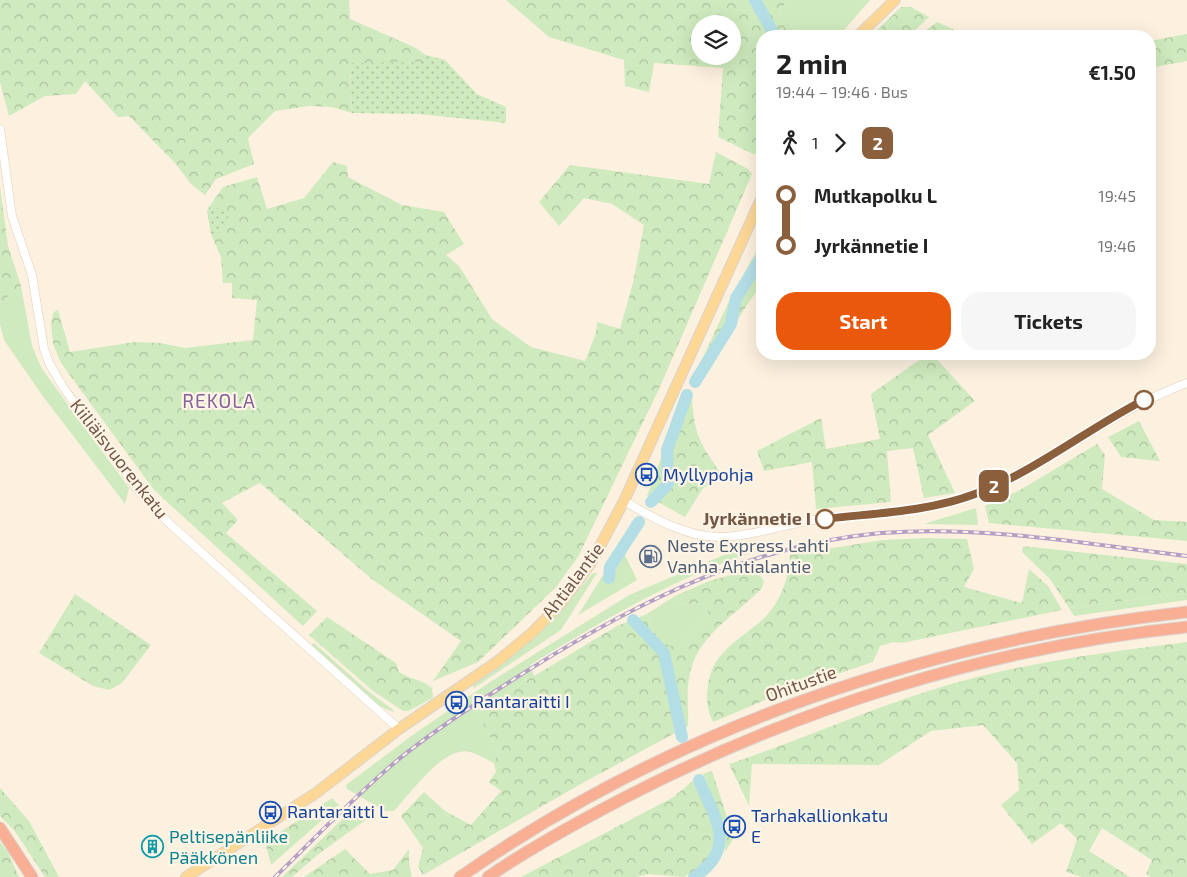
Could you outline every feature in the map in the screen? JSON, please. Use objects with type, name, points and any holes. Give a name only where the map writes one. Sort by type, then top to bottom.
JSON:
[{"type":"highway","name":"Ohitustie","points":[[460,877],[501,849],[575,804],[656,763],[803,700],[884,673],[977,648],[1094,623],[1187,612]]},
{"type":"highway","name":"Ohitustie","points":[[488,877],[574,824],[661,779],[735,744],[809,716],[891,687],[970,666],[1096,639],[1187,627]]},
{"type":"highway","points":[[0,828],[32,877]]},
{"type":"highway","points":[[14,848],[26,877]]},
{"type":"main road","points":[[864,30],[895,0]]},
{"type":"main road","name":"Ahtialantie","points":[[186,877],[308,798],[399,729],[498,661],[533,632],[562,602],[591,563],[624,502],[756,210]]},
{"type":"street","name":"Kiiliäisvuorenkatu","points":[[0,128],[12,216],[32,275],[44,350],[59,381],[122,468],[153,507],[399,729]]},
{"type":"street","points":[[624,502],[690,532],[719,537],[810,520],[935,506],[975,494],[1017,475],[1133,406],[1156,394],[1187,383]]},
{"type":"green space","points":[[0,0],[349,0],[350,19],[414,47],[426,55],[422,62],[350,64],[352,113],[332,107],[309,106],[275,111],[248,138],[254,164],[216,179],[205,195],[190,183],[176,164],[129,116],[118,117],[85,81],[76,94],[45,96],[9,116],[0,82]]},
{"type":"green space","points":[[506,0],[788,0],[778,14],[795,29],[800,30],[756,30],[756,153],[753,154],[718,137],[723,68],[654,63],[649,92],[625,86],[624,60],[549,37]]},
{"type":"green space","points":[[788,0],[870,0],[844,30],[795,29],[778,14]]},
{"type":"green space","points":[[901,7],[911,7],[929,17],[915,30],[877,30]]},
{"type":"green space","points":[[937,22],[955,30],[927,30]]},
{"type":"green space","points":[[1187,34],[1187,61],[1156,67],[1156,40]]},
{"type":"green space","points":[[426,55],[445,60],[477,94],[506,107],[506,123],[419,114],[352,113],[350,63],[422,62]]},
{"type":"green space","points":[[716,152],[748,169],[752,174],[659,389],[578,557],[556,587],[478,662],[433,681],[461,641],[373,580],[260,483],[222,503],[238,520],[226,533],[317,611],[303,626],[154,490],[61,363],[53,344],[51,323],[54,312],[58,310],[70,352],[135,342],[160,343],[185,348],[253,340],[257,300],[232,298],[232,283],[223,283],[221,257],[211,234],[207,210],[223,187],[257,177],[267,209],[304,198],[333,162],[347,166],[348,177],[402,205],[444,212],[464,244],[446,255],[459,266],[492,319],[531,347],[585,361],[596,333],[597,322],[620,329],[633,283],[644,225],[612,204],[584,198],[559,226],[539,202],[570,165],[709,184]]},
{"type":"green space","points":[[0,187],[8,246],[21,286],[0,303]]},
{"type":"green space","points":[[215,207],[229,215],[222,231],[211,234],[207,210]]},
{"type":"green space","points":[[756,252],[756,293],[744,309],[698,387],[691,383],[731,297]]},
{"type":"green space","points":[[21,286],[32,346],[42,369],[129,488],[125,504],[42,395],[4,340],[0,324],[0,303]]},
{"type":"green space","points":[[919,360],[937,360],[975,401],[928,435],[955,493],[924,498],[913,448],[887,451],[891,502],[816,509],[812,462],[764,471],[757,451],[821,418],[826,449],[880,439],[871,394]]},
{"type":"green space","points":[[684,395],[692,397],[695,422],[700,440],[723,477],[703,488],[685,517],[647,496]]},
{"type":"green space","points":[[1139,421],[1160,461],[1121,457],[1108,437]]},
{"type":"green space","points":[[1097,444],[1105,455],[1102,489],[1154,520],[1187,522],[1187,541],[989,523],[985,506],[1020,490]]},
{"type":"green space","points":[[976,508],[978,525],[924,524]]},
{"type":"green space","points":[[967,539],[974,569],[964,587],[1022,603],[1029,569],[1048,586],[1062,610],[880,646],[873,662],[784,692],[713,722],[707,700],[711,673],[722,654],[767,615],[777,602],[784,587],[790,555],[882,540]]},
{"type":"green space","points":[[1023,546],[1187,564],[1187,593],[1069,608],[1050,579],[1022,552]]},
{"type":"green space","points":[[743,547],[754,552],[695,574],[584,632],[530,665],[534,676],[476,711],[498,751],[494,763],[470,752],[460,752],[450,756],[429,772],[394,811],[385,811],[347,789],[346,785],[414,734],[487,684],[629,595]]},
{"type":"green space","points":[[624,553],[637,580],[578,615],[605,572]]},
{"type":"green space","points":[[745,571],[757,571],[764,581],[762,588],[717,628],[707,639],[692,664],[688,685],[688,726],[579,785],[423,875],[418,867],[423,848],[401,816],[424,792],[445,811],[471,825],[501,791],[489,782],[496,772],[494,763],[498,751],[476,711],[617,626],[647,614],[653,631],[669,646],[681,646],[710,615],[702,603],[680,605],[675,596],[709,581]]},
{"type":"green space","points":[[593,573],[597,573],[561,630],[474,688],[472,685],[544,629]]},
{"type":"green space","points":[[1187,593],[1187,600],[1074,616],[1069,608]]},
{"type":"green space","points":[[75,594],[151,645],[122,683],[109,690],[93,686],[39,653]]},
{"type":"green space","points":[[675,596],[680,605],[702,603],[710,615],[681,646],[669,647],[653,631],[647,614]]},
{"type":"green space","points":[[327,617],[396,663],[399,672],[432,688],[433,698],[408,711],[403,711],[373,691],[309,635]]},
{"type":"green space","points":[[1187,642],[1187,877],[1151,877],[1146,874],[1152,860],[1102,828],[1089,851],[1130,877],[1082,877],[1066,872],[1077,839],[1061,823],[1032,844],[1001,805],[1019,790],[1017,763],[983,725],[931,731],[879,765],[752,764],[749,806],[729,764],[895,702],[980,676],[1098,654]]},
{"type":"green space","points":[[314,643],[394,712],[374,702],[351,683],[310,646]]},
{"type":"green space","points":[[712,771],[734,838],[725,852],[724,824],[703,774]]},
{"type":"green space","points":[[694,780],[717,833],[715,847],[704,864],[684,877],[648,874],[637,877],[521,877],[672,798]]},
{"type":"green space","points":[[0,788],[29,821],[59,877],[45,877],[14,830],[0,816]]},
{"type":"green space","points":[[332,798],[339,805],[271,865],[265,842]]},
{"type":"green space","points":[[352,810],[367,819],[316,856],[292,877],[282,877]]},
{"type":"green space","points":[[0,842],[8,852],[19,877],[0,877]]},
{"type":"green space","points":[[345,849],[370,874],[393,870],[409,849],[412,877],[304,877]]},
{"type":"waterway","points":[[755,0],[772,30]]},
{"type":"waterway","points":[[695,382],[731,324],[736,298],[756,266]]},
{"type":"waterway","points":[[651,502],[668,484],[667,450],[687,395]]},
{"type":"waterway","points":[[609,578],[610,567],[639,522]]},
{"type":"waterway","points":[[633,620],[664,653],[682,737]]},
{"type":"waterway","points":[[694,877],[708,866],[716,855],[719,843],[716,819],[699,780]]},
{"type":"railway","points":[[275,877],[378,777],[418,744],[457,716],[587,635],[633,610],[729,568],[778,552],[829,540],[881,533],[919,531],[1034,537],[1187,556]]},
{"type":"bus line","name":"2","points":[[825,519],[935,506],[975,494],[1017,475],[1144,400]]},
{"type":"place","name":"Myllypohja","points":[[647,475]]},
{"type":"place","name":"Jyrkännetie I","points":[[825,519]]},
{"type":"place","name":"Neste Express Lahti Vanha Ahtialantie","points":[[651,556]]},
{"type":"place","name":"Rantaraitti I","points":[[457,702]]},
{"type":"place","name":"Rantaraitti L","points":[[271,812]]},
{"type":"place","name":"Tarhakallionkatu E","points":[[735,826]]},
{"type":"place","name":"Peltisepänliike Pääkkönen","points":[[153,847]]},
{"type":"district","name":"REKOLA","points":[[219,401]]}]
